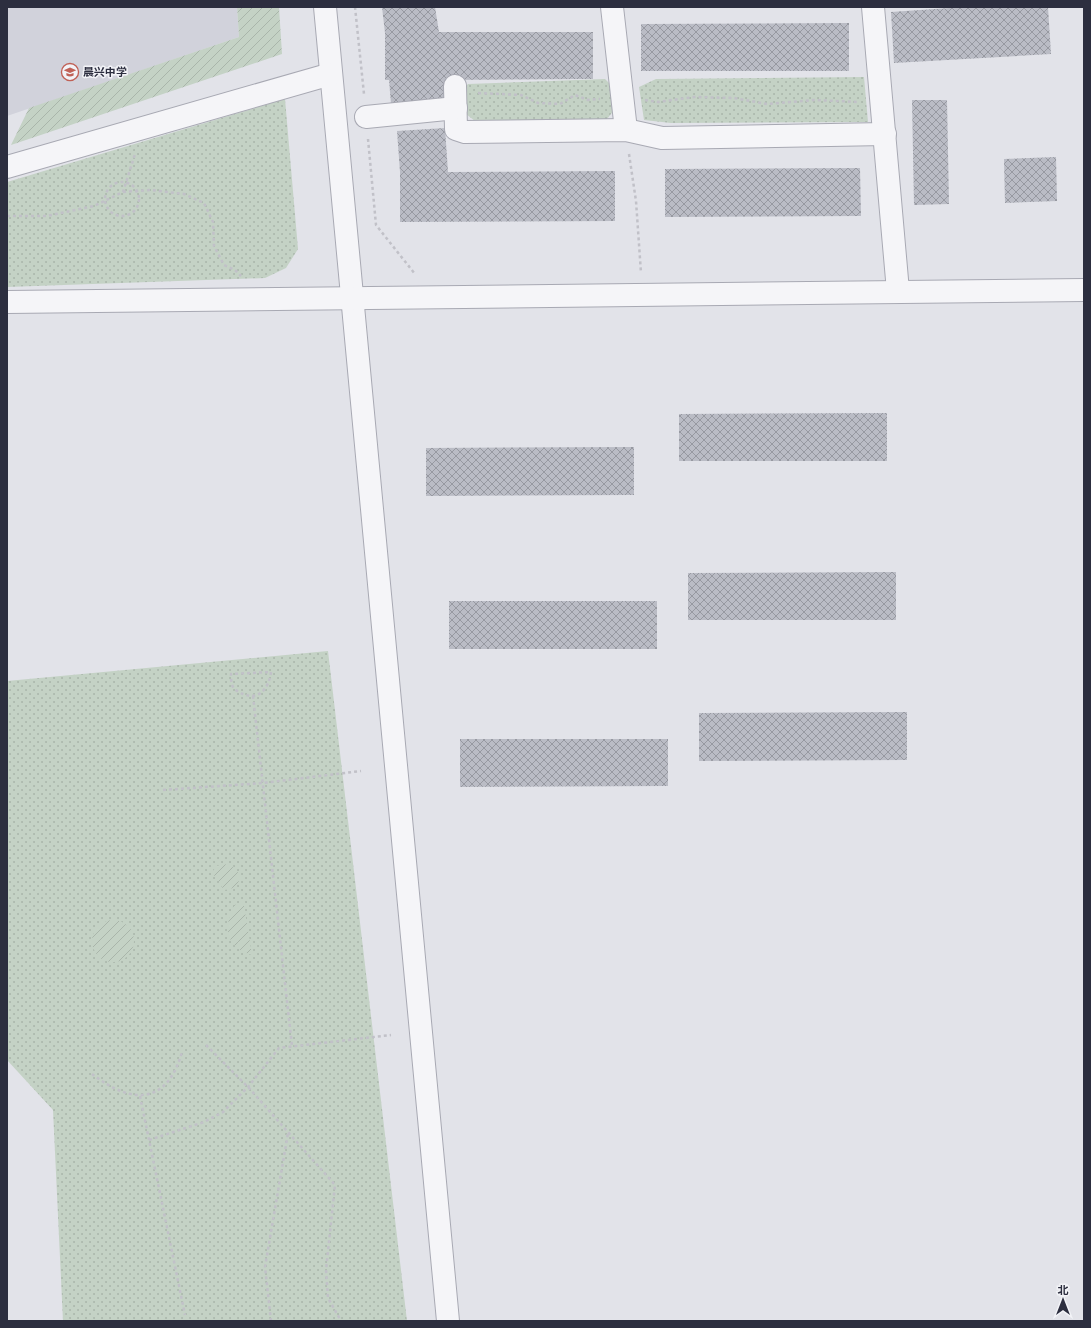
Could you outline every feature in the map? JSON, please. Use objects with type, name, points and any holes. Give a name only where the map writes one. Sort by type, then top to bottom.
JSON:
[{"type":"street","points":[[325,7],[448,1321]]},
{"type":"street","points":[[612,7],[626,130]]},
{"type":"street","points":[[873,7],[898,292]]},
{"type":"street","points":[[7,167],[331,74]]},
{"type":"street","points":[[366,117],[455,96],[456,129],[465,132],[626,130],[662,138],[884,134]]},
{"type":"street","points":[[7,302],[1084,290]]},
{"type":"path","points":[[355,7],[376,225],[416,276]]},
{"type":"path","points":[[455,96],[521,95],[538,103],[560,104],[575,95],[588,100],[623,98],[658,102],[694,97],[734,98],[767,104],[814,100],[882,102]]},
{"type":"path","points":[[122,192],[145,127]]},
{"type":"path","points":[[626,130],[636,201],[641,274],[634,274]]},
{"type":"path","points":[[117,182],[126,182],[134,186],[137,190],[139,202],[133,212],[123,216],[112,213],[108,209],[105,201],[106,193],[112,184],[117,182]]},
{"type":"path","points":[[7,216],[47,216],[94,206],[122,192],[137,190],[184,194],[204,203],[213,222],[214,246],[224,265],[235,270],[265,298]]},
{"type":"path","points":[[271,672],[270,681],[266,690],[253,696],[247,696],[238,692],[232,686],[231,674],[271,672]]},
{"type":"path","points":[[253,696],[292,1046]]},
{"type":"path","points":[[164,790],[263,783],[361,771]]},
{"type":"path","points":[[149,1140],[204,1122],[223,1112],[248,1087],[279,1048],[391,1035]]},
{"type":"path","points":[[206,1045],[248,1087],[335,1185],[326,1270],[328,1298],[341,1321]]},
{"type":"path","points":[[92,1074],[104,1084],[119,1092],[140,1096],[156,1092],[169,1080],[178,1065],[182,1052]]},
{"type":"path","points":[[140,1096],[185,1315]]},
{"type":"path","points":[[271,1321],[265,1267],[288,1133]]},
{"type":"shaded area","name":"晨兴中学","points":[[7,7],[237,7],[239,37],[7,116]]},
{"type":"green space","points":[[237,7],[279,7],[282,54],[11,145],[29,108],[239,37]]},
{"type":"green space","points":[[864,77],[868,122],[671,123],[644,120],[639,87],[656,79]]},
{"type":"green space","points":[[605,79],[615,89],[615,109],[607,119],[475,121],[466,114],[463,89],[468,84]]},
{"type":"green space","points":[[285,99],[298,249],[286,268],[265,278],[7,287],[7,182]]},
{"type":"green space","points":[[328,651],[407,1321],[63,1321],[53,1110],[7,1060],[7,681]]},
{"type":"green space","points":[[224,864],[231,866],[236,870],[239,874],[239,878],[235,886],[231,889],[224,890],[212,872],[217,866]]},
{"type":"green space","points":[[243,900],[252,955],[236,946],[232,942],[228,932],[232,910],[235,905]]},
{"type":"green space","points":[[109,920],[117,920],[125,923],[131,929],[134,941],[131,953],[125,959],[117,962],[109,962],[101,959],[95,953],[92,945],[92,937],[95,929],[101,923]]},
{"type":"building","points":[[382,7],[435,7],[439,32],[593,32],[593,79],[445,80],[446,99],[391,104],[389,80],[385,80],[385,33]]},
{"type":"building","points":[[964,7],[1048,7],[1051,54],[894,63],[891,12]]},
{"type":"building","points":[[849,23],[849,71],[641,71],[641,24]]},
{"type":"building","points":[[912,100],[947,100],[949,204],[914,205]]},
{"type":"building","points":[[445,128],[448,172],[615,171],[615,221],[400,222],[400,172],[397,131]]},
{"type":"building","points":[[1056,157],[1057,201],[1005,203],[1004,159]]},
{"type":"building","points":[[860,168],[861,216],[665,217],[665,169]]},
{"type":"building","points":[[887,413],[887,461],[679,461],[679,414]]},
{"type":"building","points":[[634,447],[634,495],[426,496],[426,448]]},
{"type":"building","points":[[896,572],[896,620],[688,620],[688,573]]},
{"type":"building","points":[[449,601],[657,601],[657,649],[449,649]]},
{"type":"building","points":[[907,712],[907,760],[699,761],[699,713]]},
{"type":"building","points":[[460,739],[668,739],[668,786],[460,787]]},
{"type":"place","name":"晨兴中学","points":[[70,72]]}]
